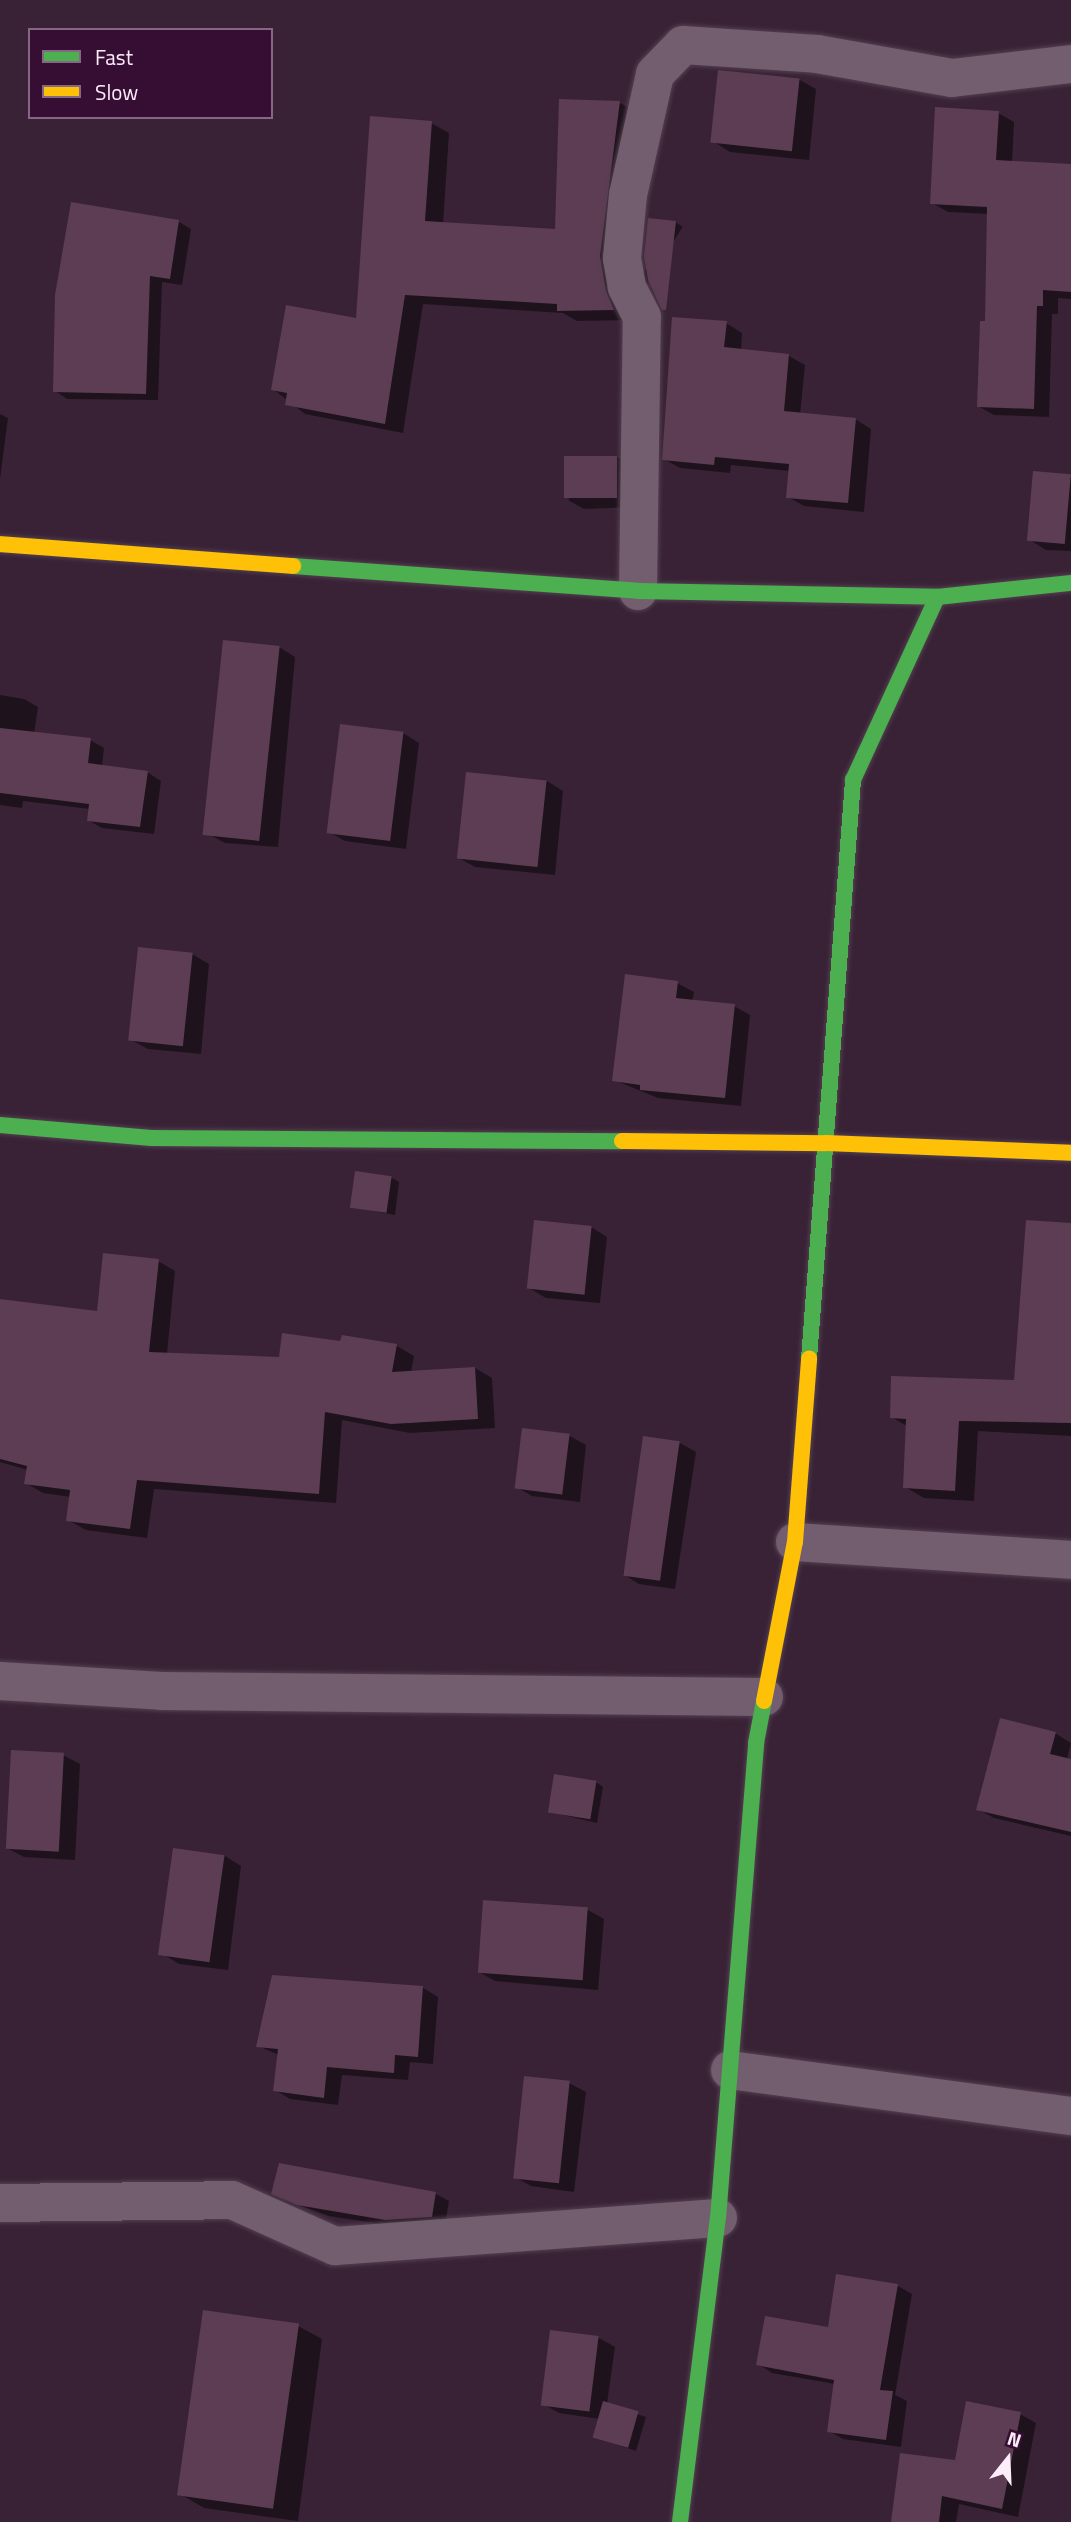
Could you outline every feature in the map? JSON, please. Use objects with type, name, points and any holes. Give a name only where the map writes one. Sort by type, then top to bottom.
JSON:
[{"type":"street","points":[[638,591],[642,317],[627,287],[622,258],[628,195],[655,74],[683,45],[817,54],[952,78],[1071,64]]},
{"type":"street","points":[[0,544],[638,591],[937,597],[1071,583]]},
{"type":"street","points":[[680,2522],[718,2218],[755,1743],[795,1542],[853,780],[937,597]]},
{"type":"street","points":[[0,1125],[151,1138],[826,1143],[1071,1153]]},
{"type":"street","points":[[795,1542],[1071,1560]]},
{"type":"street","points":[[0,1681],[162,1691],[764,1697]]},
{"type":"street","points":[[730,2070],[1071,2116]]},
{"type":"street","points":[[0,2203],[232,2200],[335,2246],[718,2218]]},
{"type":"building","points":[[718,70],[800,79],[792,151],[710,143]]},
{"type":"building","points":[[559,99],[620,101],[600,256],[606,291],[614,310],[557,311],[557,304],[405,295],[385,424],[285,405],[287,393],[271,390],[286,305],[356,318],[370,116],[432,121],[425,221],[555,229]]},
{"type":"building","points":[[935,107],[999,111],[996,160],[1071,164],[1071,292],[1043,290],[1043,306],[1037,306],[1034,409],[977,407],[980,321],[985,321],[987,207],[930,204]]},
{"type":"building","points":[[71,202],[179,220],[170,279],[150,276],[146,394],[53,392],[55,295]]},
{"type":"building","points":[[648,218],[676,221],[666,310],[662,310],[648,280],[644,257]]},
{"type":"building","points":[[672,317],[727,321],[724,347],[789,354],[784,411],[856,418],[848,503],[786,498],[789,464],[715,457],[714,465],[662,460]]},
{"type":"building","points":[[564,456],[617,456],[617,498],[564,498]]},
{"type":"building","points":[[1033,471],[1071,474],[1065,544],[1027,541]]},
{"type":"building","points":[[223,640],[280,646],[259,841],[203,835]]},
{"type":"building","points":[[340,724],[404,732],[390,841],[327,833]]},
{"type":"building","points":[[0,728],[91,738],[88,763],[148,771],[140,827],[87,821],[89,804],[0,793]]},
{"type":"building","points":[[466,772],[547,780],[537,867],[457,859]]},
{"type":"building","points":[[138,947],[193,953],[183,1046],[128,1040]]},
{"type":"building","points":[[625,974],[678,981],[676,998],[735,1004],[725,1098],[640,1090],[640,1085],[612,1081]]},
{"type":"building","points":[[355,1171],[392,1176],[386,1213],[350,1208]]},
{"type":"building","points":[[534,1220],[592,1226],[584,1295],[527,1289]]},
{"type":"building","points":[[1026,1220],[1071,1223],[1071,1423],[959,1421],[955,1491],[903,1488],[906,1419],[890,1418],[891,1376],[1014,1380]]},
{"type":"building","points":[[103,1253],[159,1259],[149,1352],[279,1357],[282,1333],[340,1341],[342,1335],[397,1344],[392,1372],[475,1367],[478,1419],[391,1424],[325,1412],[319,1494],[137,1480],[130,1529],[66,1521],[70,1490],[24,1484],[27,1466],[0,1459],[0,1299],[97,1311]]},
{"type":"building","points":[[522,1428],[570,1434],[562,1494],[515,1489]]},
{"type":"building","points":[[643,1436],[680,1441],[660,1581],[623,1576]]},
{"type":"building","points":[[1000,1718],[1056,1732],[1050,1754],[1071,1759],[1071,1832],[976,1810]]},
{"type":"building","points":[[11,1750],[64,1753],[59,1852],[6,1849]]},
{"type":"building","points":[[554,1774],[596,1781],[590,1819],[548,1813]]},
{"type":"building","points":[[173,1848],[224,1855],[209,1962],[158,1955]]},
{"type":"building","points":[[483,1900],[588,1907],[583,1980],[478,1973]]},
{"type":"building","points":[[272,1975],[423,1986],[418,2057],[395,2055],[394,2073],[327,2067],[324,2098],[273,2091],[278,2049],[256,2047]]},
{"type":"building","points":[[524,2076],[570,2081],[559,2183],[513,2178]]},
{"type":"building","points":[[279,2163],[436,2192],[432,2217],[385,2220],[297,2205],[271,2194]]},
{"type":"building","points":[[836,2274],[898,2284],[880,2390],[893,2391],[886,2440],[827,2432],[834,2380],[756,2365],[765,2316],[828,2327]]},
{"type":"building","points":[[203,2310],[299,2323],[273,2509],[177,2495]]},
{"type":"building","points":[[550,2330],[599,2336],[589,2411],[541,2405]]},
{"type":"building","points":[[603,2401],[639,2411],[628,2448],[593,2438]]},
{"type":"building","points":[[966,2401],[1021,2412],[1002,2509],[942,2496],[939,2522],[891,2522],[900,2453],[955,2460]]},
{"type":"traffic: fast","points":[[293,566],[638,591],[937,597],[1071,583]]},
{"type":"traffic: fast","points":[[809,1359],[853,780],[937,597]]},
{"type":"traffic: fast","points":[[0,1125],[151,1138],[622,1141]]},
{"type":"traffic: fast","points":[[680,2522],[718,2218],[756,1743],[764,1701]]},
{"type":"traffic: slow","points":[[0,544],[293,566]]},
{"type":"traffic: slow","points":[[622,1141],[826,1143],[1071,1153]]},
{"type":"traffic: slow","points":[[764,1701],[795,1542],[809,1359]]}]
